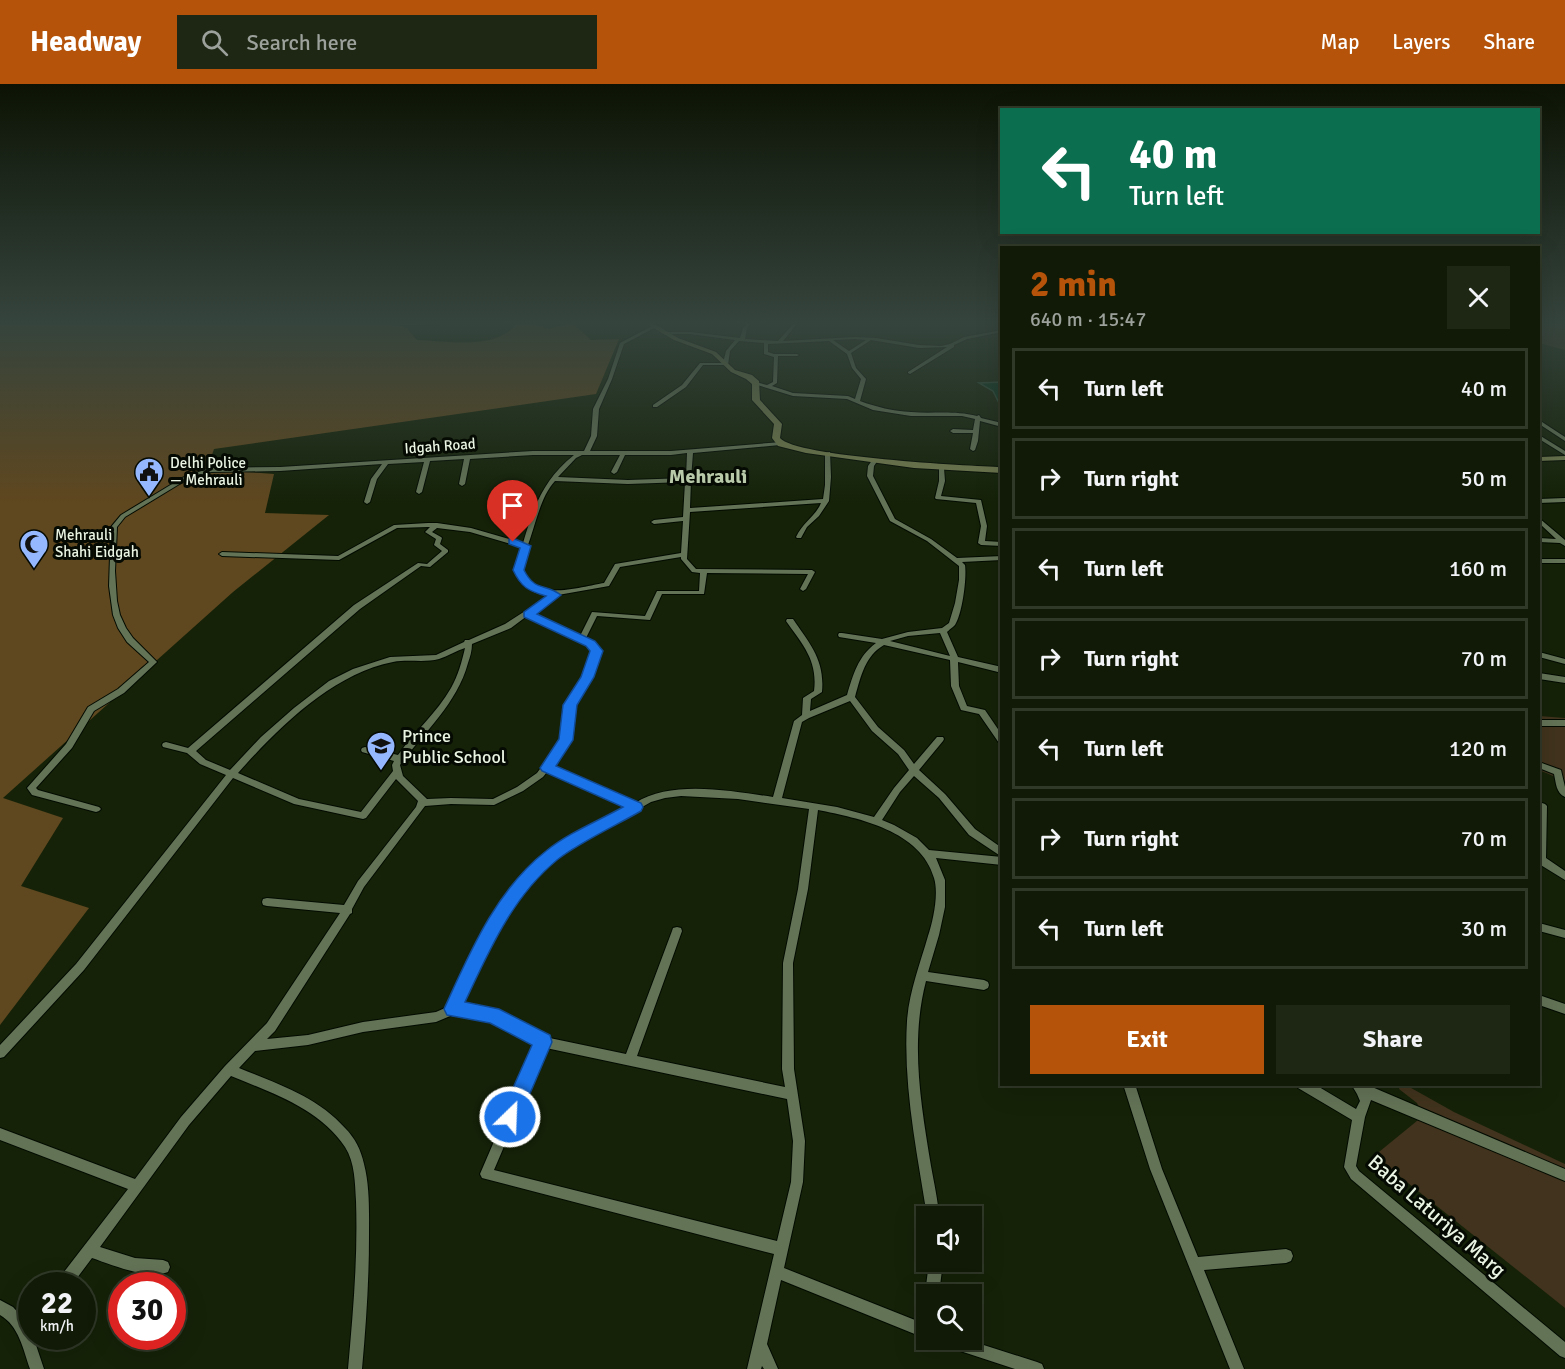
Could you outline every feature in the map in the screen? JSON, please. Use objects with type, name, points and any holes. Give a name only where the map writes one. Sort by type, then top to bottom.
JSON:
[{"type":"street","points":[[608,383],[596,409],[594,436],[583,454],[574,457],[542,498],[519,570],[522,579],[534,589],[553,594],[607,585],[617,565],[685,554]]},
{"type":"street","points":[[654,406],[686,383]]},
{"type":"street","points":[[1000,424],[979,417],[952,413],[911,414],[873,408],[843,397],[793,394],[756,383],[756,400],[778,424],[776,438],[780,443],[796,449],[941,468],[1000,470]]},
{"type":"street","points":[[769,386],[774,383]]},
{"type":"street","points":[[857,401],[863,383]]},
{"type":"street","points":[[973,449],[977,438],[975,425],[979,417]]},
{"type":"street","points":[[1540,423],[1565,439]]},
{"type":"street","points":[[953,431],[976,432]]},
{"type":"street","points":[[1540,438],[1565,453]]},
{"type":"street","name":"Idgah Road","points":[[96,809],[35,793],[31,788],[69,746],[91,709],[121,691],[153,662],[129,639],[116,614],[113,590],[114,526],[184,479],[203,471],[427,461],[533,453],[690,452],[780,443]]},
{"type":"street","points":[[690,452],[684,559],[694,571],[812,572],[803,589]]},
{"type":"street","points":[[799,537],[805,523],[818,514],[826,501],[828,453]]},
{"type":"street","points":[[614,472],[623,454]]},
{"type":"street","points":[[462,484],[467,458]]},
{"type":"street","points":[[1540,459],[1565,458]]},
{"type":"street","points":[[851,697],[861,664],[882,640],[907,634],[943,630],[952,624],[958,606],[963,568],[929,540],[892,520],[870,476],[871,466],[875,460]]},
{"type":"street","points":[[419,492],[427,461]]},
{"type":"street","points":[[367,502],[375,479],[386,463]]},
{"type":"street","points":[[941,468],[942,481],[938,498],[979,501],[984,526],[981,543],[1000,544]]},
{"type":"street","points":[[554,480],[628,482],[690,480]]},
{"type":"street","points":[[1540,501],[1565,500]]},
{"type":"street","points":[[687,510],[826,501]]},
{"type":"street","points":[[654,522],[687,519]]},
{"type":"street","points":[[1540,521],[1564,542]]},
{"type":"street","points":[[222,554],[339,558],[396,526],[436,525],[480,532],[526,546]]},
{"type":"street","points":[[190,751],[357,608],[420,564],[428,566],[446,551],[437,545],[439,538],[428,532],[436,525]]},
{"type":"street","points":[[1540,540],[1564,542]]},
{"type":"street","points":[[956,560],[1000,558]]},
{"type":"street","points":[[1540,561],[1565,561]]},
{"type":"street","points":[[582,639],[595,614],[647,618],[659,592],[702,593],[704,571]]},
{"type":"street","points":[[0,1053],[80,967],[232,773],[272,731],[341,678],[382,662],[437,657],[468,642],[499,631],[528,614],[554,596],[553,594]]},
{"type":"street","points":[[73,1272],[184,1121],[271,1027],[348,910],[361,884],[423,804],[451,801],[494,802],[530,783],[547,768],[566,740],[570,705],[587,677],[597,654],[595,647],[582,639],[528,614]]},
{"type":"street","points":[[790,621],[816,660],[820,672],[818,692],[807,698],[806,716]]},
{"type":"street","points":[[943,630],[952,649],[955,686],[964,708],[982,712],[1000,738]]},
{"type":"street","points":[[842,635],[882,640],[954,660],[1000,670]]},
{"type":"street","points":[[423,804],[423,800],[399,777],[396,765],[459,684],[465,668],[468,642]]},
{"type":"street","points":[[1540,654],[1565,662]]},
{"type":"street","points":[[1540,676],[1565,680]]},
{"type":"street","points":[[777,800],[798,721],[851,697]]},
{"type":"street","points":[[851,697],[875,729],[901,752],[914,770],[942,796],[972,832],[1000,852]]},
{"type":"street","points":[[1540,723],[1565,723]]},
{"type":"street","points":[[876,821],[914,770],[940,740]]},
{"type":"street","points":[[166,745],[190,751],[203,762],[297,802],[363,816],[397,772]]},
{"type":"street","points":[[365,750],[400,759]]},
{"type":"street","points":[[1540,765],[1558,772],[1561,789],[1565,794]]},
{"type":"street","points":[[547,768],[636,807]]},
{"type":"street","points":[[453,1009],[490,930],[523,883],[552,854],[652,798],[698,793],[777,800],[814,806],[876,821],[900,832],[928,854],[939,876],[941,904],[913,1018],[916,1100],[932,1206]]},
{"type":"street","points":[[754,1369],[761,1348],[797,1182],[799,1141],[788,1069],[788,963],[803,889],[814,806]]},
{"type":"street","points":[[1540,806],[1542,806],[1541,860],[1565,876]]},
{"type":"street","points":[[928,854],[1000,861]]},
{"type":"street","points":[[267,902],[348,910]]},
{"type":"street","points":[[1540,927],[1565,934]]},
{"type":"street","points":[[630,1059],[677,931]]},
{"type":"street","points":[[923,976],[984,985]]},
{"type":"street","points":[[1540,1000],[1565,1009]]},
{"type":"street","points":[[253,1046],[308,1040],[363,1027],[436,1017],[453,1009],[493,1015],[543,1042],[792,1094]]},
{"type":"street","points":[[543,1042],[486,1174],[782,1249]]},
{"type":"street","points":[[229,1070],[308,1105],[330,1122],[353,1147],[360,1173],[362,1201],[359,1326],[355,1369]]},
{"type":"street","points":[[1130,1086],[1156,1170],[1237,1369]]},
{"type":"street","points":[[1305,1086],[1359,1117]]},
{"type":"street","points":[[1359,1087],[1565,1175]]},
{"type":"street","name":"Baba Laturiya Marg","points":[[1359,1087],[1366,1101],[1359,1117],[1350,1167],[1355,1175],[1565,1352]]},
{"type":"street","points":[[0,1134],[137,1186]]},
{"type":"street","points":[[90,1250],[131,1264],[164,1267]]},
{"type":"street","points":[[1194,1264],[1286,1256]]},
{"type":"street","points":[[777,1272],[916,1324]]},
{"type":"street","points":[[0,1307],[18,1318]]},
{"type":"street","points":[[761,1348],[771,1369]]},
{"type":"street","points":[[29,1350],[37,1369]]},
{"type":"street","points":[[979,1350],[1037,1369]]},
{"type":"shaded area","points":[[0,383],[601,383],[596,394],[214,449],[207,469],[274,474],[265,513],[329,515],[233,592],[3,798],[63,818],[21,886],[89,908],[0,1025]]},
{"type":"shaded area","points":[[1540,716],[1565,718],[1565,781],[1540,770]]},
{"type":"shaded area","points":[[1400,1086],[1408,1086],[1454,1112],[1565,1164],[1565,1308],[1374,1156],[1423,1116],[1417,1103],[1399,1089]]},
{"type":"building","points":[[979,383],[1000,383],[1000,405],[993,391]]},
{"type":"place","name":"Delhi Police — Mehrauli","points":[[149,498]]},
{"type":"place","name":"Mehrauli Shahi Eidgah","points":[[34,570]]},
{"type":"place","name":"Prince Public School","points":[[381,772]]},
{"type":"district","name":"Mehrauli","points":[[708,476]]},
{"type":"route","points":[[510,1117],[543,1042],[493,1015],[453,1009],[490,930],[499,914],[523,883],[552,854],[636,807],[547,768],[566,740],[570,705],[587,677],[597,651],[590,644],[528,614],[555,595],[544,593],[525,583],[519,570],[526,546],[513,542]]}]
